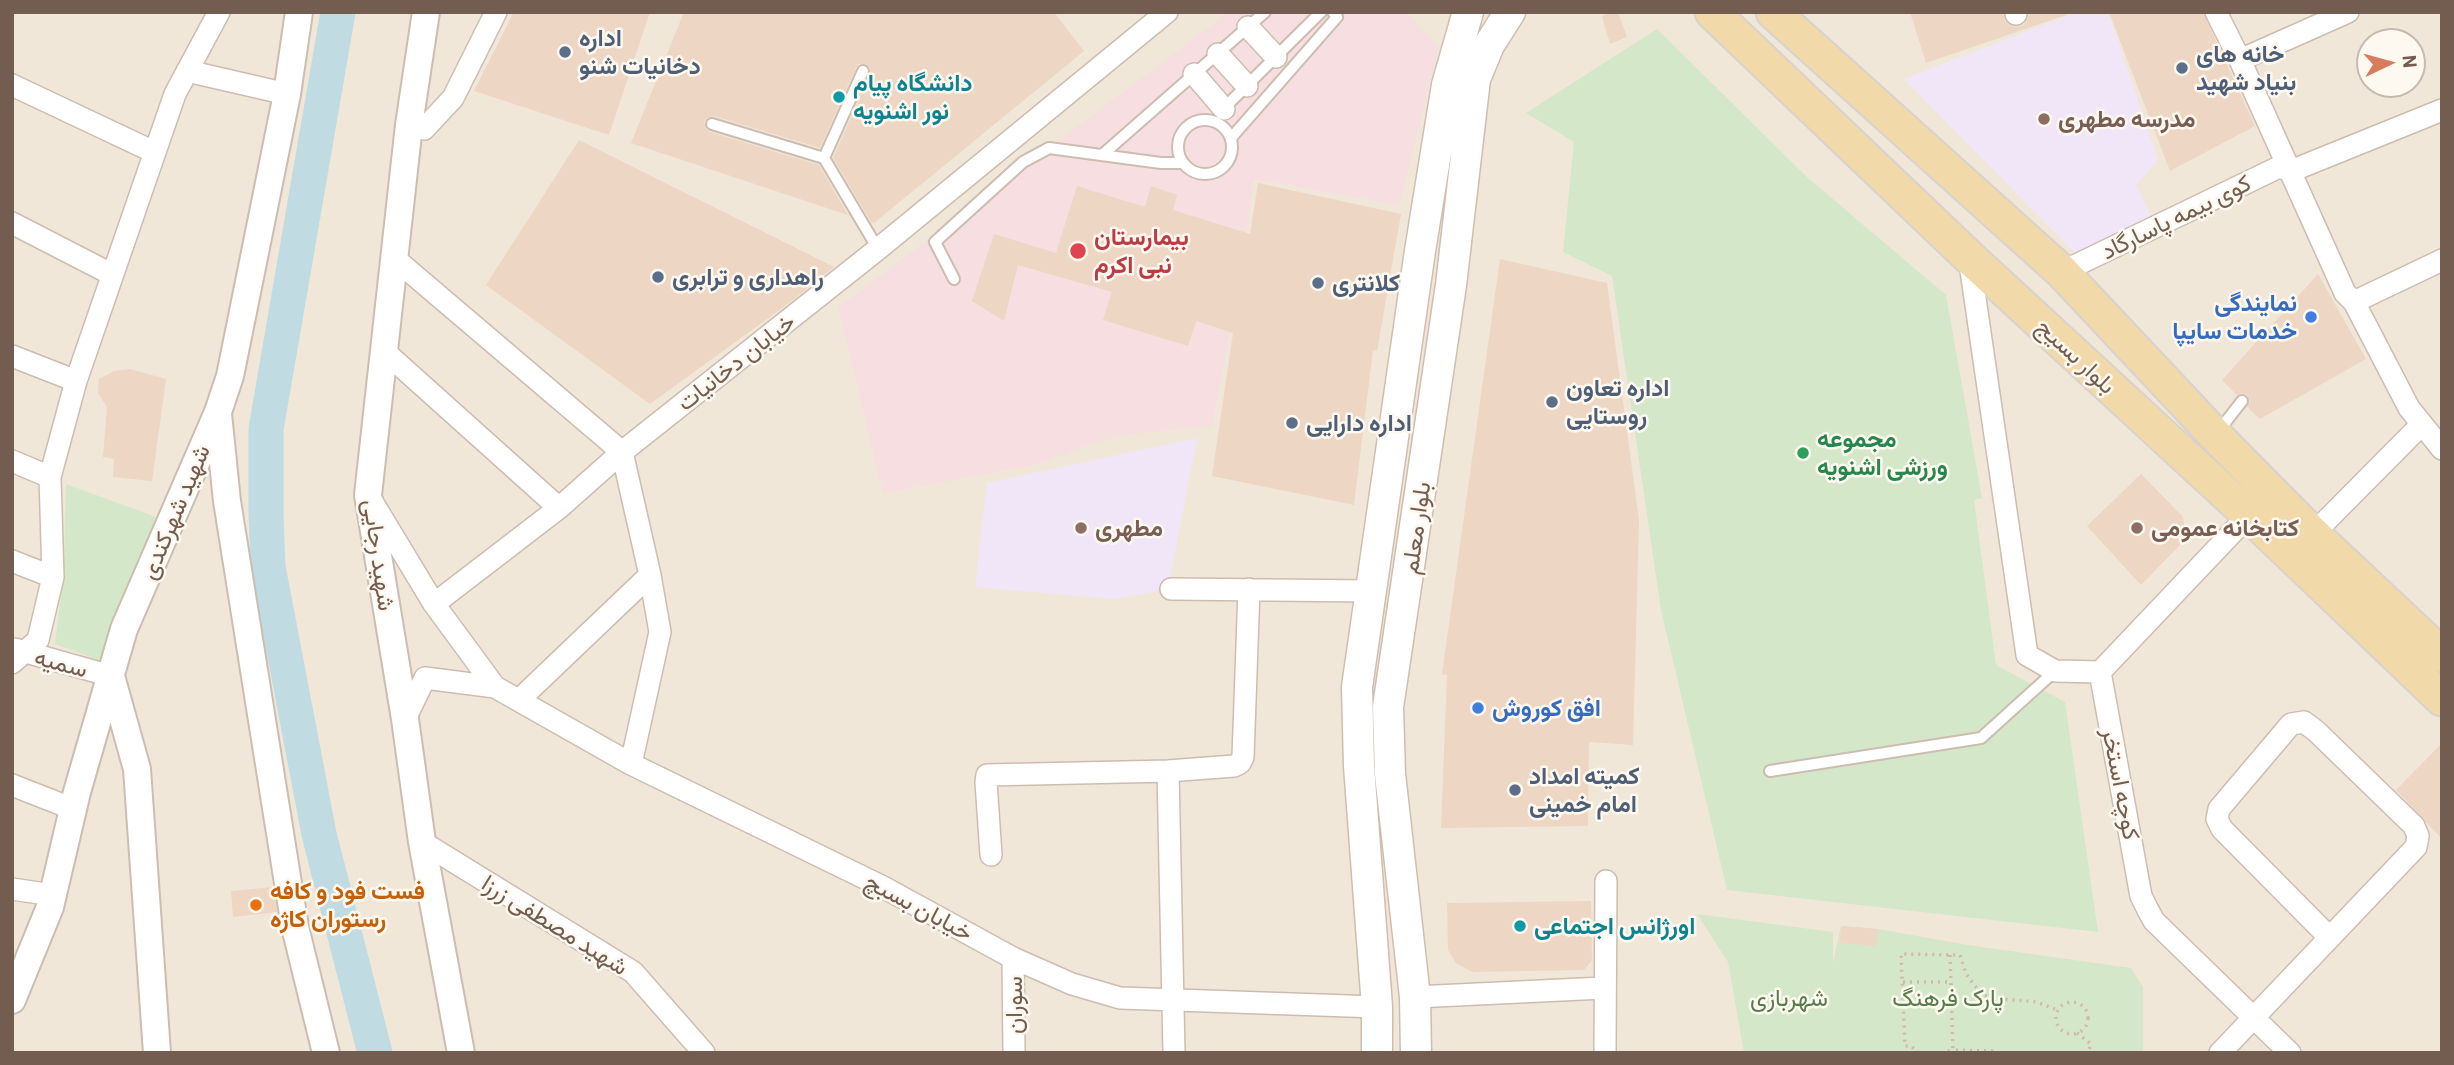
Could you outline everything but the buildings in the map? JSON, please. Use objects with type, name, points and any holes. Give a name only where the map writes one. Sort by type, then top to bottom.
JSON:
[{"type":"main road","name":"بلوار معلم","points":[[1377,1053],[1377,1007],[1360,780],[1357,687],[1420,251],[1447,85],[1468,12]]},
{"type":"main road","name":"بلوار معلم","points":[[1416,1053],[1415,998],[1390,774],[1388,707],[1451,285],[1475,79],[1489,45],[1510,12]]},
{"type":"main road","name":"بلوار بسیج","points":[[1712,12],[1969,257],[2249,515],[2442,699]]},
{"type":"main road","name":"بلوار بسیج","points":[[1773,12],[2062,272],[2215,435],[2313,534],[2442,655]]},
{"type":"street","points":[[16,655],[38,640],[53,577],[50,478],[76,381],[175,94],[219,12]]},
{"type":"street","name":"شهید شهرکندی","points":[[12,1000],[53,895],[73,809],[124,629],[218,412],[230,376],[287,94],[299,12]]},
{"type":"street","name":"شهید رجایی","points":[[426,12],[409,125],[368,495],[405,719],[422,842],[461,1053]]},
{"type":"street","points":[[409,125],[424,129],[453,98],[496,12]]},
{"type":"street","name":"خیابان دخانیات","points":[[434,604],[559,508],[622,452],[878,249],[1167,12]]},
{"type":"street","points":[[2240,60],[2348,12]]},
{"type":"street","points":[[2223,15],[2240,60],[2345,293],[2354,302],[2409,408],[2441,446]]},
{"type":"street","points":[[1248,27],[1276,57]]},
{"type":"street","points":[[1218,54],[1247,86]]},
{"type":"street","points":[[187,71],[287,94]]},
{"type":"street","points":[[1194,74],[1218,115]]},
{"type":"street","points":[[12,85],[154,152]]},
{"type":"street","name":"کوی بیمه پاسارگاد","points":[[2062,272],[2279,167],[2291,172],[2442,110]]},
{"type":"street","points":[[12,223],[111,274]]},
{"type":"street","points":[[1969,257],[2027,655],[2055,671],[2100,673],[2249,515]]},
{"type":"street","points":[[394,258],[622,452],[660,632],[631,764]]},
{"type":"street","points":[[2354,302],[2442,260]]},
{"type":"street","points":[[384,351],[559,508]]},
{"type":"street","points":[[12,356],[76,381]]},
{"type":"street","points":[[218,412],[228,501],[295,927],[326,1053]]},
{"type":"street","points":[[2313,534],[2421,425]]},
{"type":"street","points":[[12,461],[50,478]]},
{"type":"street","points":[[368,495],[434,604],[495,687]]},
{"type":"street","points":[[12,561],[53,577]]},
{"type":"street","points":[[520,699],[650,575]]},
{"type":"street","points":[[1171,589],[1371,591]]},
{"type":"street","points":[[991,855],[987,775],[1168,771],[1234,766],[1240,763],[1243,757],[1249,589]]},
{"type":"street","name":"سمیه","points":[[16,655],[111,676]]},
{"type":"street","name":"کوچه استخر","points":[[2100,673],[2141,896],[2154,921],[2290,1053]]},
{"type":"street","points":[[111,676],[137,769],[157,1053]]},
{"type":"street","points":[[405,719],[425,678],[495,687]]},
{"type":"street","name":"خیابان بسبچ","points":[[495,687],[631,764],[883,887],[1013,958],[1072,984],[1120,998],[1172,1002],[1377,1007]]},
{"type":"street","points":[[2220,1053],[2416,848],[2418,836],[2414,826],[2316,731],[2304,723],[2291,724],[2219,809],[2217,819],[2222,829],[2329,937]]},
{"type":"street","points":[[1168,771],[1174,1053]]},
{"type":"street","points":[[12,785],[73,809]]},
{"type":"street","name":"شهید مصطفی زرزا","points":[[422,842],[633,972],[704,1053]]},
{"type":"street","points":[[1605,1053],[1606,881]]},
{"type":"street","points":[[12,889],[53,895]]},
{"type":"street","name":"سوران","points":[[1013,958],[1014,1053]]},
{"type":"street","points":[[1415,998],[1604,988]]},
{"type":"lane","points":[[1102,155],[1265,12]]},
{"type":"lane","points":[[1182,163],[1178,145],[1186,128],[1218,115],[1321,12]]},
{"type":"lane","points":[[1231,138],[1337,17],[1333,12]]},
{"type":"lane","points":[[824,158],[863,71]]},
{"type":"lane","points":[[954,279],[935,242],[1023,162],[1049,148],[1161,163],[1182,163],[1197,174],[1214,174],[1228,163],[1233,146],[1231,138],[1220,124],[1218,115]]},
{"type":"lane","points":[[712,124],[824,158],[878,249]]},
{"type":"lane","points":[[2215,435],[2242,401]]},
{"type":"lane","points":[[1770,771],[1981,737],[2055,671]]},
{"type":"path","points":[[1919,1053],[1911,1046],[1905,1046],[1901,954],[1960,955],[1966,974],[1982,995],[2038,1002],[2057,1010]]},
{"type":"path","points":[[1950,955],[1954,1050]]},
{"type":"path","points":[[1903,982],[1951,982]]},
{"type":"path","points":[[2070,1001],[2075,1001],[2087,1011],[2086,1026],[2077,1033],[2061,1031],[2055,1021],[2057,1010],[2070,1001]]},
{"type":"path","points":[[2077,1033],[2091,1044],[2088,1053]]},
{"type":"path","points":[[1941,1053],[1954,1050],[1992,1053]]},
{"type":"shaded area","points":[[12,12],[2442,12],[2442,1053],[12,1053]]},
{"type":"shaded area","name":"بیمارستان نبی اکرم","points":[[1229,12],[1406,12],[1439,48],[1399,205],[1254,179],[1212,426],[1122,435],[1076,449],[1044,463],[883,493],[838,308]]},
{"type":"shaded area","name":"مدرسه مطهری","points":[[2077,12],[2108,12],[2158,160],[2136,185],[2152,219],[2079,257],[1904,79]]},
{"type":"shaded area","name":"مطهری","points":[[1197,438],[1171,573],[1171,589],[1113,599],[975,587],[987,483]]},
{"type":"green space","name":"مجموعه ورزشی اشنویه","points":[[1657,29],[1808,178],[1946,295],[1982,498],[1974,500],[1996,665],[2065,702],[2098,932],[1727,890],[1661,610],[1612,276],[1563,252],[1574,142],[1526,113]]},
{"type":"green space","points":[[66,484],[156,517],[101,661],[55,644],[64,570]]},
{"type":"green space","points":[[1697,914],[1833,932],[1833,963],[1841,926],[1878,929],[1968,945],[2131,968],[2143,987],[2143,1053],[1744,1053],[1728,962]]},
{"type":"waterway","points":[[338,12],[266,429],[266,513],[268,567],[319,834],[375,1053]]},
{"type":"place","name":"اداره دخانیات شنو","points":[[565,52]]},
{"type":"place","name":"خانه های بنیاد شهید","points":[[2182,68]]},
{"type":"place","name":"دانشگاه پیام نور اشنویه","points":[[839,97]]},
{"type":"place","name":"مدرسه مطهری","points":[[2044,119]]},
{"type":"place","name":"بیمارستان نبی اکرم","points":[[1078,251]]},
{"type":"place","name":"راهداری و ترابری","points":[[658,277]]},
{"type":"place","name":"کلانتری","points":[[1318,283]]},
{"type":"place","name":"نمایندگی خدمات سایپا","points":[[2311,317]]},
{"type":"place","name":"اداره تعاون روستایی","points":[[1552,402]]},
{"type":"place","name":"اداره دارایی","points":[[1292,423]]},
{"type":"place","name":"مجموعه ورزشی اشنویه","points":[[1803,453]]},
{"type":"place","name":"مطهری","points":[[1081,528]]},
{"type":"place","name":"کتابخانه عمومی","points":[[2137,528]]},
{"type":"place","name":"افق کوروش","points":[[1478,708]]},
{"type":"place","name":"کمیته امداد امام خمینی","points":[[1515,790]]},
{"type":"place","name":"فست فود و کافه رستوران کاژه","points":[[256,905]]},
{"type":"place","name":"اورژانس اجتماعی","points":[[1520,926]]},
{"type":"park label","name":"شهربازی","points":[[1789,998]]},
{"type":"park label","name":"پارک فرهنگ","points":[[1948,998]]}]
